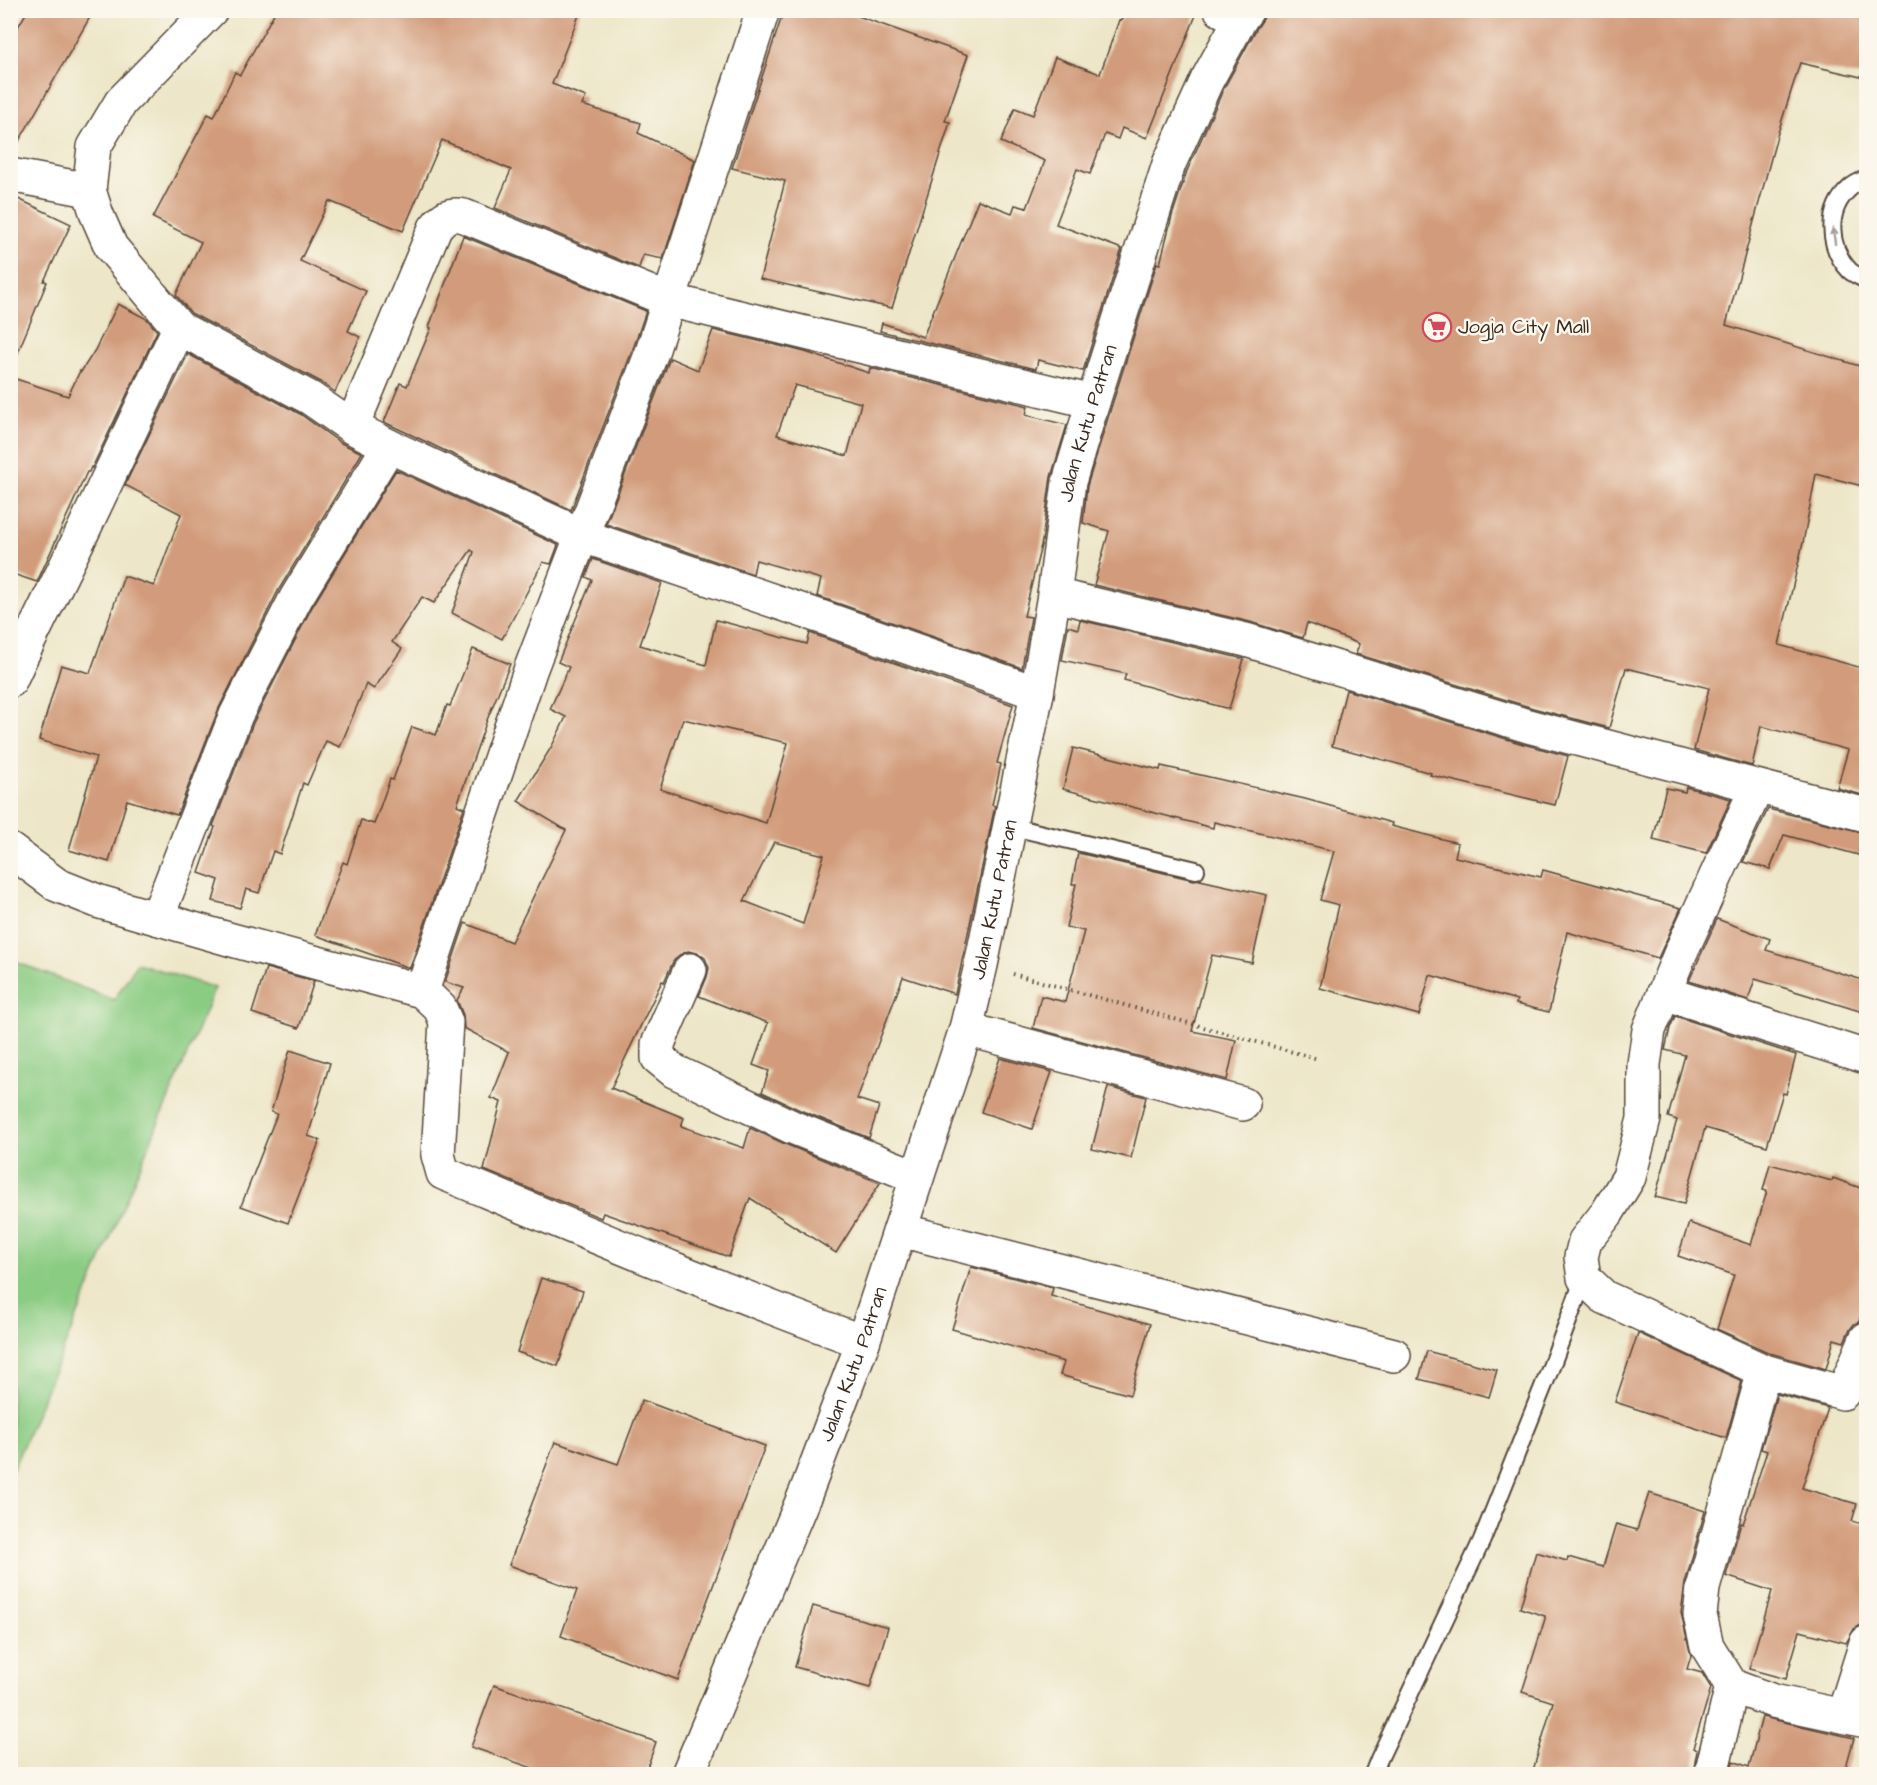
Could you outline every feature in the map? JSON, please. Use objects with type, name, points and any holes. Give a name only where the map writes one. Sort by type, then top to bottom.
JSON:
[{"type":"street","points":[[211,10],[121,102],[94,147],[90,190],[97,215],[111,247],[179,328],[310,398],[352,427],[583,536],[835,621],[1036,693]]},
{"type":"street","points":[[422,991],[531,668],[652,352],[764,10]]},
{"type":"street","name":"Jalan Kutu Patran","points":[[688,1774],[806,1492],[863,1342],[966,1029],[1036,693],[1054,595],[1069,482],[1169,164],[1236,13]]},
{"type":"street","points":[[10,175],[90,190]]},
{"type":"street","points":[[352,427],[435,228],[442,218],[453,214],[464,216],[668,300],[1093,402]]},
{"type":"street","points":[[14,663],[83,531],[179,328]]},
{"type":"street","points":[[157,918],[237,715],[296,598],[389,446]]},
{"type":"street","points":[[1054,595],[1246,640],[1528,726],[1866,815]]},
{"type":"street","points":[[1757,787],[1649,1030],[1644,1064],[1644,1119],[1629,1177],[1607,1213],[1585,1241],[1581,1257],[1584,1278],[1604,1297],[1764,1371],[1855,1396],[1866,1339]]},
{"type":"street","points":[[10,850],[57,885],[100,902],[422,991],[440,1008],[446,1022],[438,1155],[443,1173],[682,1272],[863,1342]]},
{"type":"street","points":[[690,970],[658,1044],[658,1058],[674,1071],[792,1127],[917,1177]]},
{"type":"street","points":[[1664,993],[1866,1058]]},
{"type":"street","points":[[966,1029],[1243,1104]]},
{"type":"street","points":[[900,1230],[1394,1355]]},
{"type":"street","points":[[1764,1371],[1703,1588],[1700,1616],[1707,1646],[1732,1686],[1773,1701],[1855,1719],[1866,1643]]},
{"type":"street","points":[[1711,1774],[1732,1686]]},
{"type":"lane","points":[[1866,179],[1850,187],[1836,206],[1831,230],[1837,254],[1852,272],[1866,279]]},
{"type":"lane","points":[[1010,826],[1196,870]]},
{"type":"lane","points":[[1373,1774],[1482,1540],[1584,1278]]},
{"type":"path","points":[[981,965],[1318,1059]]},
{"type":"green space","points":[[11,960],[114,1000],[137,963],[215,988],[11,1474]]},
{"type":"building","points":[[28,10],[94,10],[10,157],[10,40]]},
{"type":"building","points":[[276,10],[581,10],[552,84],[586,97],[582,105],[641,123],[638,133],[695,160],[663,259],[643,255],[639,268],[495,208],[511,170],[442,140],[403,231],[329,201],[300,261],[366,291],[348,331],[360,337],[335,392],[319,381],[191,313],[176,295],[201,242],[153,218],[208,114],[214,117],[235,72],[240,75]]},
{"type":"building","points":[[784,10],[841,10],[968,55],[945,121],[950,122],[892,308],[760,279],[785,181],[732,168]]},
{"type":"building","points":[[1125,10],[1198,10],[1147,138],[1122,128],[1118,139],[1105,134],[1090,174],[1077,169],[1056,224],[1122,249],[1083,371],[1038,360],[1036,369],[880,331],[882,323],[923,337],[978,200],[1012,213],[1015,205],[1027,208],[1045,161],[1001,142],[1015,108],[1033,115],[1055,57],[1100,74],[1119,20],[1121,21]]},
{"type":"building","name":"Jogja City Mall","points":[[1269,10],[1866,10],[1866,55],[1861,77],[1800,63],[1777,136],[1726,325],[1866,368],[1866,487],[1816,474],[1803,543],[1779,645],[1866,669],[1866,796],[1837,788],[1848,750],[1761,726],[1752,766],[1694,750],[1709,688],[1626,668],[1609,728],[1533,708],[1356,654],[1359,644],[1307,623],[1303,638],[1250,622],[1094,585],[1109,531],[1083,523],[1087,486],[1157,263],[1160,264],[1172,216],[1187,171],[1224,88]]},
{"type":"building","points":[[10,195],[71,224],[44,281],[47,282],[11,369]]},
{"type":"building","points":[[463,236],[646,311],[571,510],[384,422],[400,383],[407,386],[431,328],[429,327]]},
{"type":"building","points":[[118,304],[147,319],[157,331],[92,468],[87,472],[37,582],[10,573],[10,377],[68,396]]},
{"type":"building","points":[[713,330],[805,352],[869,373],[870,368],[1028,406],[1026,415],[1067,425],[1051,477],[1042,541],[1024,616],[1031,617],[1022,668],[817,596],[821,579],[756,560],[753,574],[606,524],[670,358],[698,370]],"holes":[[[795,385],[861,403],[847,456],[777,435]]]},
{"type":"building","points":[[188,354],[300,414],[341,443],[362,453],[279,589],[219,708],[177,815],[127,800],[109,862],[69,850],[96,757],[39,740],[61,665],[90,673],[124,576],[154,586],[181,514],[125,485]]},
{"type":"building","points":[[396,470],[558,545],[551,564],[543,562],[502,639],[452,613],[474,552],[471,550],[434,603],[422,597],[392,642],[402,649],[374,689],[366,684],[340,747],[326,741],[307,785],[303,783],[280,854],[273,851],[259,893],[246,889],[240,908],[213,901],[219,880],[199,873],[215,827],[213,826],[253,723],[312,607]]},
{"type":"building","points":[[593,559],[662,583],[640,645],[706,665],[716,620],[807,644],[810,633],[1013,705],[997,763],[1001,764],[992,805],[995,806],[955,994],[903,977],[857,1099],[879,1106],[869,1138],[762,1092],[769,1071],[753,1065],[768,1023],[699,996],[709,968],[705,958],[688,951],[679,955],[673,962],[664,982],[662,981],[611,1088],[684,1118],[681,1126],[744,1148],[750,1128],[880,1183],[836,1253],[750,1198],[729,1257],[603,1213],[601,1218],[484,1170],[501,1102],[491,1098],[509,1052],[464,1028],[463,1015],[457,1000],[464,988],[445,982],[465,923],[511,942],[566,830],[518,801],[552,746],[566,717],[550,709],[569,667],[558,662],[592,580],[586,577]],"holes":[[[683,719],[788,743],[766,823],[660,789]],[[774,842],[824,855],[803,924],[744,901]]]},
{"type":"building","points":[[1080,620],[1244,659],[1229,709],[1124,680],[1126,674],[1062,660],[1068,626],[1078,629]]},
{"type":"building","points":[[473,649],[510,664],[487,720],[457,805],[464,808],[410,968],[315,935],[343,862],[347,864],[361,820],[374,824],[412,727],[436,735]]},
{"type":"building","points":[[1346,690],[1568,756],[1555,805],[1430,775],[1431,773],[1332,746]]},
{"type":"building","points":[[1073,748],[1160,770],[1161,766],[1305,799],[1392,823],[1391,826],[1458,843],[1455,857],[1541,877],[1543,870],[1681,908],[1658,958],[1567,932],[1549,1012],[1516,1004],[1517,1000],[1430,975],[1419,1015],[1320,988],[1339,905],[1320,900],[1334,851],[1214,822],[1213,828],[1063,789]]},
{"type":"building","points":[[1686,787],[1731,799],[1706,853],[1653,840],[1666,788],[1685,792]]},
{"type":"building","points":[[1768,809],[1866,833],[1866,857],[1784,835],[1770,869],[1743,862]]},
{"type":"building","points":[[1078,853],[1267,895],[1252,963],[1212,955],[1192,1031],[1236,1040],[1227,1080],[1033,1028],[1041,996],[1065,1002],[1084,931],[1066,927],[1076,884],[1072,884]]},
{"type":"building","points":[[1717,919],[1770,939],[1766,950],[1866,981],[1866,1013],[1755,979],[1748,1000],[1689,981]]},
{"type":"building","points":[[266,968],[314,981],[299,1028],[252,1013]]},
{"type":"building","points":[[1675,1016],[1796,1055],[1786,1094],[1783,1093],[1767,1146],[1705,1128],[1684,1204],[1655,1197],[1677,1120],[1668,1117],[1685,1055],[1665,1050]]},
{"type":"building","points":[[290,1050],[330,1063],[308,1136],[320,1140],[288,1223],[241,1206],[277,1114],[271,1112]]},
{"type":"building","points":[[1000,1058],[1052,1072],[1032,1129],[981,1112]]},
{"type":"building","points":[[1108,1087],[1146,1097],[1131,1158],[1092,1149]]},
{"type":"building","points":[[1770,1164],[1832,1181],[1833,1178],[1866,1190],[1866,1296],[1859,1322],[1854,1324],[1844,1342],[1834,1339],[1826,1369],[1770,1353],[1717,1329],[1734,1275],[1678,1256],[1689,1223],[1751,1245],[1767,1191],[1763,1190]]},
{"type":"building","points":[[971,1267],[1053,1288],[1051,1296],[1150,1324],[1130,1395],[1060,1375],[1064,1362],[952,1329]]},
{"type":"building","points":[[541,1278],[583,1291],[558,1366],[517,1352]]},
{"type":"building","points":[[1638,1333],[1742,1381],[1726,1438],[1615,1402]]},
{"type":"building","points":[[1427,1351],[1497,1370],[1489,1397],[1419,1379]]},
{"type":"building","points":[[1777,1394],[1828,1408],[1802,1488],[1857,1504],[1852,1521],[1866,1525],[1866,1625],[1854,1629],[1846,1643],[1800,1631],[1786,1679],[1749,1669],[1772,1591],[1726,1576],[1741,1523],[1743,1524],[1767,1451],[1761,1449]]},
{"type":"building","points":[[642,1400],[765,1446],[678,1680],[561,1636],[577,1590],[509,1565],[555,1442],[618,1464]]},
{"type":"building","points":[[1649,1493],[1705,1511],[1685,1583],[1681,1613],[1691,1656],[1687,1669],[1702,1673],[1711,1688],[1693,1748],[1697,1750],[1693,1774],[1532,1774],[1553,1702],[1522,1692],[1545,1619],[1545,1616],[1520,1608],[1536,1552],[1567,1561],[1568,1557],[1603,1567],[1616,1524],[1637,1530]]},
{"type":"building","points":[[813,1606],[888,1627],[870,1688],[795,1667]]},
{"type":"building","points":[[494,1685],[656,1742],[645,1774],[550,1774],[471,1747]]},
{"type":"building","points":[[1762,1717],[1854,1738],[1844,1774],[1730,1774],[1733,1761],[1749,1767]]},
{"type":"place","name":"Jogja City Mall","points":[[1437,327]]}]
